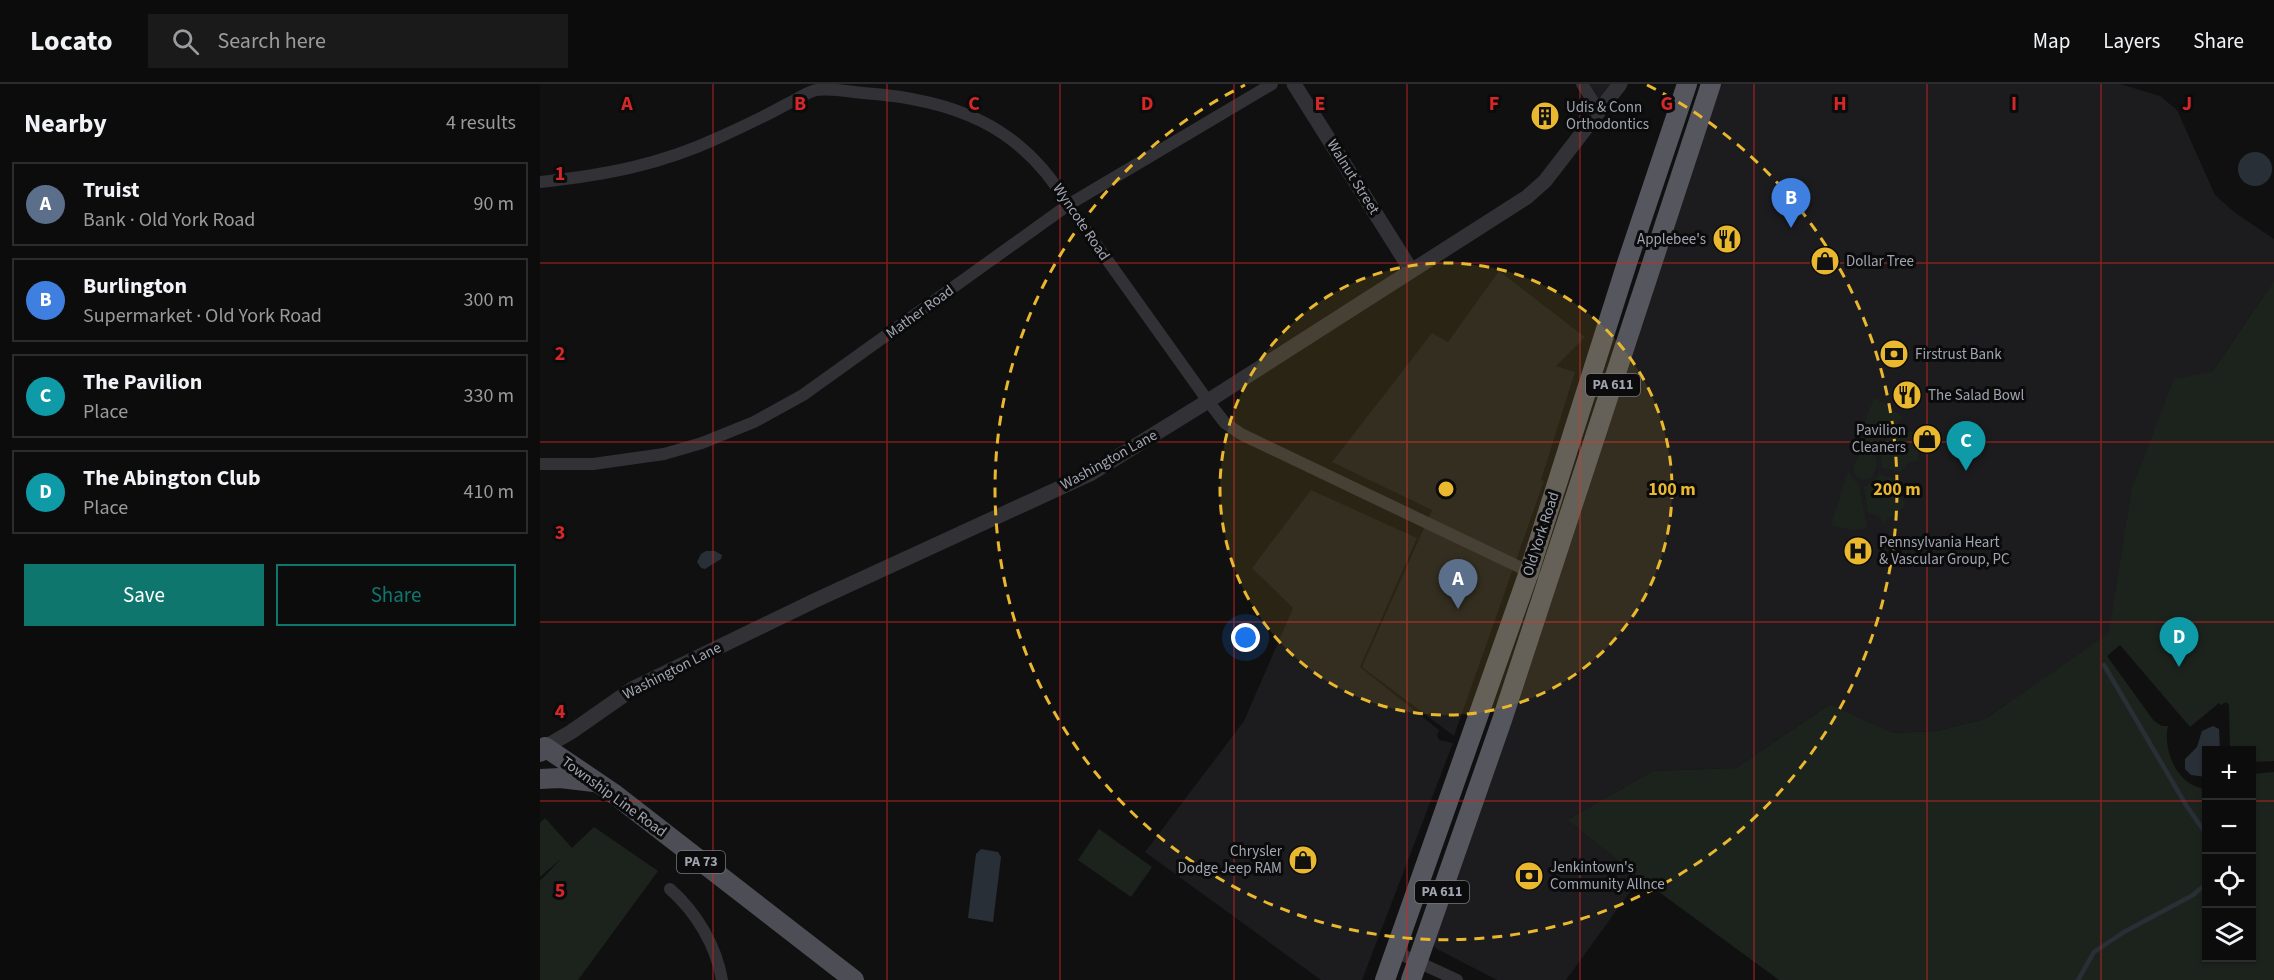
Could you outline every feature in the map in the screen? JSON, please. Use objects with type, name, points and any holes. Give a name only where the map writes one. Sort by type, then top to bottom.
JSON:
[{"type":"highway","name":"Old York Road","points":[[1385,980],[1529,572],[1627,262],[1687,84]]},
{"type":"highway","name":"Old York Road","points":[[1414,971],[1549,579],[1711,84]]},
{"type":"highway","points":[[1462,762],[1484,773]]},
{"type":"main road","name":"Township Line Road","points":[[542,750],[597,783],[854,980]]},
{"type":"main road","points":[[540,779],[560,778],[597,783]]},
{"type":"street","name":"Mather Road","points":[[540,464],[593,464],[664,453],[702,443],[754,422],[803,395],[1068,205],[1272,84]]},
{"type":"street","name":"Walnut Street","points":[[1294,84],[1411,270]]},
{"type":"street","points":[[1582,84],[1599,111]]},
{"type":"street","name":"Washington Lane","points":[[542,750],[634,688],[810,603],[1090,474],[1527,197],[1545,181],[1620,84]]},
{"type":"street","name":"Wyncote Road","points":[[540,182],[603,175],[659,161],[718,138],[811,87],[902,97],[941,104],[977,119],[1009,137],[1035,160],[1057,185],[1068,205],[1226,423],[1241,434],[1529,572],[1549,579]]},
{"type":"street","points":[[670,889],[684,902],[700,923],[713,950],[722,980]]},
{"type":"street","points":[[1396,952],[1414,971],[1457,980]]},
{"type":"shaded area","points":[[1582,84],[1621,84],[1599,111]]},
{"type":"shaded area","points":[[1722,84],[2120,84],[2160,96],[2177,110],[2215,195],[2234,212],[2274,239],[2274,281],[2212,372],[2118,579],[2110,633],[1985,719],[1936,731],[1893,733],[1830,704],[1736,768],[1653,771],[1567,820],[1640,878],[1566,980],[1497,980],[1437,949],[1426,939],[1594,441]]},
{"type":"shaded area","points":[[2255,152],[2267,157],[2272,169],[2267,181],[2255,186],[2243,181],[2238,169],[2243,157]]},
{"type":"shaded area","points":[[1499,271],[1585,337],[1556,366],[1575,372],[1541,480],[1544,481],[1454,736],[1362,667],[1432,510],[1332,462],[1432,333],[1448,342]]},
{"type":"shaded area","points":[[2274,281],[2274,761],[2256,762],[2256,746],[2230,746],[2229,705],[2226,702],[2221,705],[2219,703],[2190,727],[2120,645],[2107,656],[2154,721],[2162,726],[2168,726],[2167,746],[2180,775],[2187,782],[2202,788],[2202,962],[2256,962],[2256,774],[2274,772],[2274,980],[1779,980],[1640,878],[1567,820],[1653,771],[1736,768],[1830,704],[1893,733],[1936,731],[1985,719],[2109,633],[2132,488],[2174,379],[2212,372]]},
{"type":"shaded area","points":[[1874,398],[1886,404],[1903,418],[1872,447],[1861,448],[1854,454]]},
{"type":"shaded area","points":[[1896,430],[1913,432],[1918,445],[1919,460],[1908,463],[1899,473],[1882,467],[1881,457],[1876,449]]},
{"type":"shaded area","points":[[1869,452],[1876,458],[1876,468],[1872,478],[1862,480],[1856,476],[1853,469],[1858,456]]},
{"type":"shaded area","points":[[1848,472],[1859,486],[1867,528],[1851,530],[1831,525]]},
{"type":"shaded area","points":[[1879,474],[1896,479],[1896,491],[1905,502],[1903,507],[1884,522],[1878,515],[1868,513],[1864,487],[1875,481]]},
{"type":"shaded area","points":[[1311,490],[1417,538],[1360,667],[1439,730],[1437,735],[1439,740],[1453,743],[1362,980],[1321,980],[1145,852],[1244,721],[1293,608],[1252,568]]},
{"type":"shaded area","points":[[706,551],[715,551],[722,555],[721,559],[705,569],[701,568],[697,562],[701,554]]},
{"type":"shaded area","points":[[2213,726],[2219,729],[2220,746],[2202,746],[2202,776],[2191,775],[2185,769],[2185,759],[2197,747],[2202,731]]},
{"type":"shaded area","points":[[545,818],[572,848],[594,827],[658,871],[578,980],[540,980],[540,881],[562,858],[540,877],[540,823]]},
{"type":"shaded area","points":[[1099,829],[1152,867],[1131,897],[1078,860]]},
{"type":"shaded area","points":[[981,849],[998,852],[1001,857],[993,922],[968,918],[976,854]]},
{"type":"waterway","points":[[2104,665],[2202,828]]},
{"type":"waterway","points":[[2078,980],[2094,952],[2124,932],[2193,895],[2202,887]]},
{"type":"place","name":"Udis & Conn Orthodontics","points":[[1545,116]]},
{"type":"place","name":"Burlington","points":[[1791,228]]},
{"type":"place","name":"Applebee's","points":[[1727,239]]},
{"type":"place","name":"Dollar Tree","points":[[1825,261]]},
{"type":"place","name":"Firstrust Bank","points":[[1894,354]]},
{"type":"place","name":"The Salad Bowl","points":[[1907,395]]},
{"type":"place","name":"Pavilion Cleaners","points":[[1927,439]]},
{"type":"place","name":"The Pavilion","points":[[1966,471]]},
{"type":"place","name":"Pennsylvania Heart & Vascular Group, PC","points":[[1858,551]]},
{"type":"place","name":"Truist","points":[[1458,609]]},
{"type":"place","name":"The Abington Club","points":[[2179,667]]},
{"type":"place","name":"Chrysler Dodge Jeep RAM","points":[[1303,860]]},
{"type":"place","name":"Jenkintown's Community Allnce","points":[[1529,876]]}]
